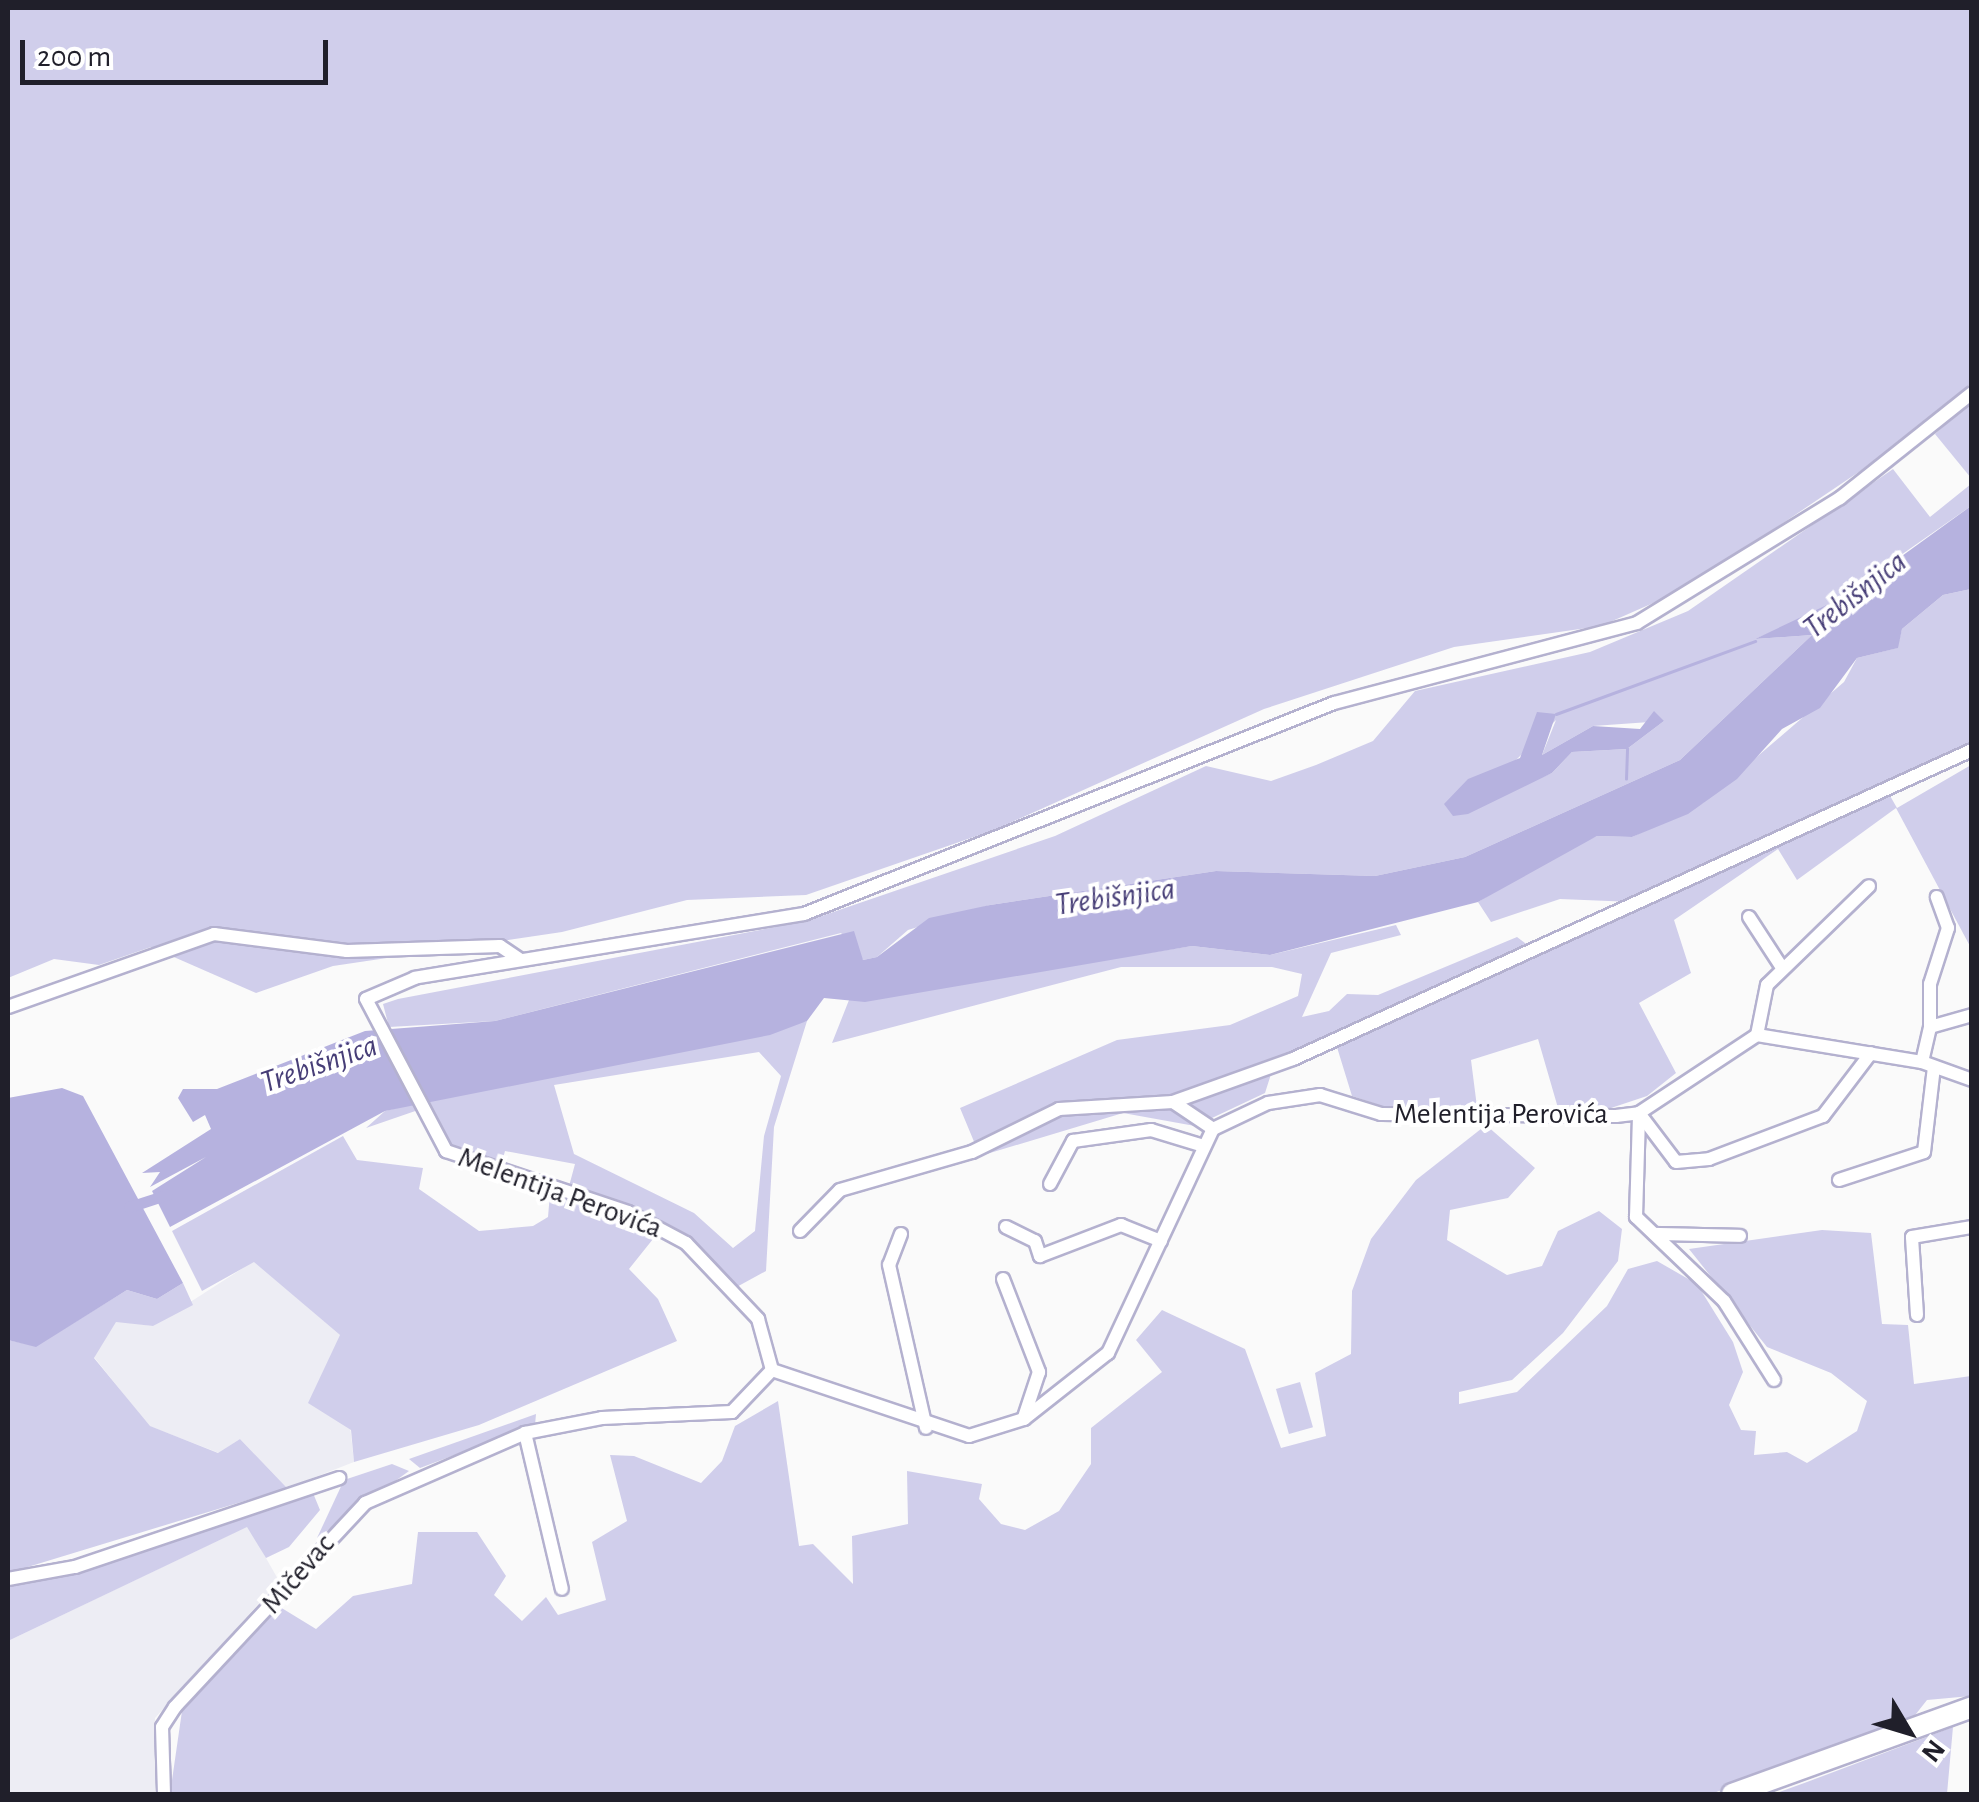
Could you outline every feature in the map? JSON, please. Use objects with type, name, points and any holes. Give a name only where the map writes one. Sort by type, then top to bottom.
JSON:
[{"type":"main road","points":[[1732,1794],[1972,1707]]},
{"type":"street","points":[[8,1007],[214,934],[348,951],[500,946],[520,960],[804,914],[1334,703],[1637,623],[1827,507],[1972,393]]},
{"type":"street","points":[[800,1232],[840,1190],[972,1152],[1059,1109],[1173,1102],[1293,1059],[1972,750]]},
{"type":"street","points":[[1869,886],[1781,966],[1758,1005],[1757,1034],[1928,1064],[1972,1080]]},
{"type":"street","points":[[1839,1180],[1924,1152],[1930,984],[1948,928],[1937,898]]},
{"type":"street","points":[[1748,916],[1781,966]]},
{"type":"street","name":"Melentija Perovića","points":[[520,960],[385,986],[366,999],[424,1120],[446,1151],[628,1212],[686,1243],[758,1319],[772,1370]]},
{"type":"street","points":[[1930,1027],[1972,1015]]},
{"type":"street","name":"Melentija Perovića","points":[[1213,1129],[1294,1094],[1381,1114],[1639,1113],[1757,1034]]},
{"type":"street","name":"Melentija Perovića","points":[[1639,1113],[1676,1162],[1709,1159],[1823,1116],[1871,1053]]},
{"type":"street","points":[[772,1370],[926,1428],[970,1436],[1024,1420],[1118,1341],[1213,1129],[1173,1102]]},
{"type":"street","name":"Melentija Perovića","points":[[1639,1113],[1632,1200],[1652,1234],[1724,1301],[1774,1380]]},
{"type":"street","points":[[1050,1184],[1073,1141],[1151,1130],[1204,1146]]},
{"type":"street","points":[[1006,1227],[1035,1242],[1040,1256],[1120,1225],[1161,1240]]},
{"type":"street","points":[[1917,1315],[1912,1237],[1972,1227]]},
{"type":"street","points":[[901,1234],[889,1265],[926,1428]]},
{"type":"street","points":[[1652,1234],[1740,1236]]},
{"type":"street","points":[[1003,1279],[1039,1372],[1024,1420]]},
{"type":"street","name":"Mičevac","points":[[164,1794],[162,1726],[350,1516],[450,1461],[525,1433],[732,1412],[772,1370]]},
{"type":"street","points":[[525,1433],[562,1590]]},
{"type":"street","points":[[8,1579],[76,1567],[339,1478]]},
{"type":"shaded area","points":[[8,8],[1971,8],[1971,383],[1884,455],[1685,589],[1601,626],[1454,647],[1264,709],[994,830],[806,895],[687,900],[562,932],[333,966],[256,993],[151,947],[99,965],[54,959],[8,978]]},
{"type":"shaded area","points":[[1971,402],[1971,478],[1935,434]]},
{"type":"shaded area","points":[[1893,469],[1930,517],[1971,484],[1971,506],[1821,611],[1755,639],[1812,635],[1680,760],[1465,857],[1375,876],[1216,871],[990,905],[908,930],[877,957],[863,960],[841,933],[495,1021],[389,1027],[383,1004],[398,999],[807,921],[1055,836],[1206,766],[1271,781],[1373,741],[1415,691],[1590,652],[1688,611]],"holes":[[[1556,720],[1542,755],[1593,726],[1664,721],[1627,749],[1572,752],[1552,773],[1452,815],[1488,772],[1506,770]]]},
{"type":"shaded area","points":[[1971,589],[1971,750],[1633,902],[1560,899],[1491,922],[1478,902],[1558,853],[1597,836],[1632,837],[1703,803],[1844,682],[1857,658],[1897,648],[1902,629],[1943,595]]},
{"type":"shaded area","points":[[1971,765],[1971,948],[1896,808],[1797,880],[1778,849],[1674,920],[1691,973],[1639,1003],[1676,1073],[1647,1096],[1608,1109],[1558,1108],[1538,1039],[1471,1060],[1477,1107],[1382,1106],[1352,1096],[1336,1044],[1272,1071],[1265,1093],[1195,1126],[1123,1113],[980,1156],[960,1108],[1117,1040],[1230,1025],[1298,996],[1302,974],[1272,967],[1121,967],[832,1043],[849,1000],[1192,946],[1270,955],[1396,925],[1401,935],[1331,953],[1302,1017],[1329,1011],[1347,994],[1378,995],[1517,937],[1537,952],[1889,794],[1897,808]]},
{"type":"shaded area","points":[[807,1021],[774,1127],[766,1271],[733,1289],[686,1243],[568,1190],[575,1164],[505,1151],[499,1173],[446,1151],[424,1108],[366,1128],[385,1111]],"holes":[[[759,1052],[781,1076],[764,1136],[755,1231],[733,1248],[694,1213],[574,1154],[554,1085]]]},
{"type":"shaded area","points":[[1486,1125],[1535,1168],[1508,1198],[1450,1210],[1447,1240],[1507,1275],[1542,1266],[1558,1231],[1599,1211],[1622,1229],[1618,1261],[1563,1333],[1512,1380],[1459,1392],[1459,1404],[1517,1392],[1607,1306],[1628,1269],[1657,1261],[1697,1284],[1733,1342],[1743,1372],[1729,1405],[1741,1430],[1756,1431],[1754,1455],[1787,1452],[1807,1463],[1857,1431],[1867,1401],[1831,1373],[1767,1347],[1689,1249],[1822,1230],[1871,1233],[1882,1324],[1908,1325],[1914,1384],[1971,1376],[1971,1696],[1927,1700],[1912,1719],[1711,1794],[170,1794],[182,1711],[280,1607],[316,1629],[353,1596],[412,1584],[418,1532],[477,1532],[506,1576],[494,1595],[522,1621],[546,1597],[558,1615],[606,1600],[592,1542],[627,1521],[610,1455],[634,1456],[701,1483],[722,1461],[735,1426],[778,1401],[799,1546],[813,1544],[853,1584],[852,1536],[908,1524],[907,1471],[982,1484],[979,1499],[1001,1524],[1025,1530],[1059,1511],[1091,1464],[1091,1428],[1162,1372],[1136,1340],[1162,1310],[1245,1349],[1281,1448],[1326,1436],[1315,1373],[1351,1354],[1352,1291],[1371,1239],[1416,1180]]},
{"type":"shaded area","points":[[343,1136],[357,1160],[423,1168],[419,1189],[479,1231],[533,1226],[548,1217],[550,1193],[657,1234],[629,1269],[658,1299],[677,1341],[479,1425],[354,1462],[351,1430],[308,1403],[340,1335],[254,1262],[202,1291],[172,1231]]},
{"type":"shaded area","points":[[254,1261],[340,1335],[354,1462],[287,1488],[240,1439],[219,1453],[149,1426],[94,1357],[116,1321],[153,1326]]},
{"type":"shaded area","points":[[183,1283],[193,1305],[153,1326],[116,1322],[94,1358],[150,1426],[218,1453],[240,1439],[287,1488],[8,1573],[8,1340],[36,1346],[127,1290],[157,1299]]},
{"type":"shaded area","points":[[1300,1382],[1313,1427],[1289,1434],[1276,1389]]},
{"type":"shaded area","points":[[536,1414],[535,1425],[420,1468],[409,1459]]},
{"type":"shaded area","points":[[392,1464],[409,1471],[317,1538],[344,1480]]},
{"type":"shaded area","points":[[313,1493],[320,1510],[289,1547],[266,1558],[247,1527],[8,1641],[8,1584],[107,1564]]},
{"type":"shaded area","points":[[248,1526],[279,1581],[155,1718],[155,1794],[8,1794],[8,1641]]},
{"type":"shaded area","points":[[1953,1727],[1947,1794],[1774,1794],[1807,1782]]},
{"type":"water","name":"Trebišnjica","points":[[1971,506],[1971,589],[1943,595],[1902,629],[1898,648],[1857,658],[1820,708],[1782,729],[1737,779],[1688,814],[1632,837],[1597,836],[1478,902],[1270,955],[1192,946],[865,1002],[824,998],[807,1021],[770,1035],[385,1111],[170,1227],[152,1191],[206,1157],[150,1187],[160,1172],[142,1173],[211,1129],[205,1115],[193,1122],[178,1098],[183,1089],[217,1089],[365,1031],[495,1021],[854,931],[863,960],[877,957],[929,918],[990,905],[1216,871],[1375,876],[1465,857],[1680,760],[1812,635],[1755,639],[1848,595]]},
{"type":"water","points":[[1654,711],[1664,721],[1627,749],[1572,752],[1552,773],[1468,814],[1453,816],[1444,804],[1468,779],[1520,758],[1537,712],[1556,714],[1542,755],[1593,726],[1640,729]]},
{"type":"water","points":[[62,1088],[83,1096],[183,1283],[157,1299],[127,1290],[36,1347],[8,1340],[8,1098]]},
{"type":"waterway","points":[[1556,714],[1755,641]]},
{"type":"waterway","points":[[1626,779],[1627,749]]},
{"type":"waterway","points":[[129,1207],[167,1195]]}]
